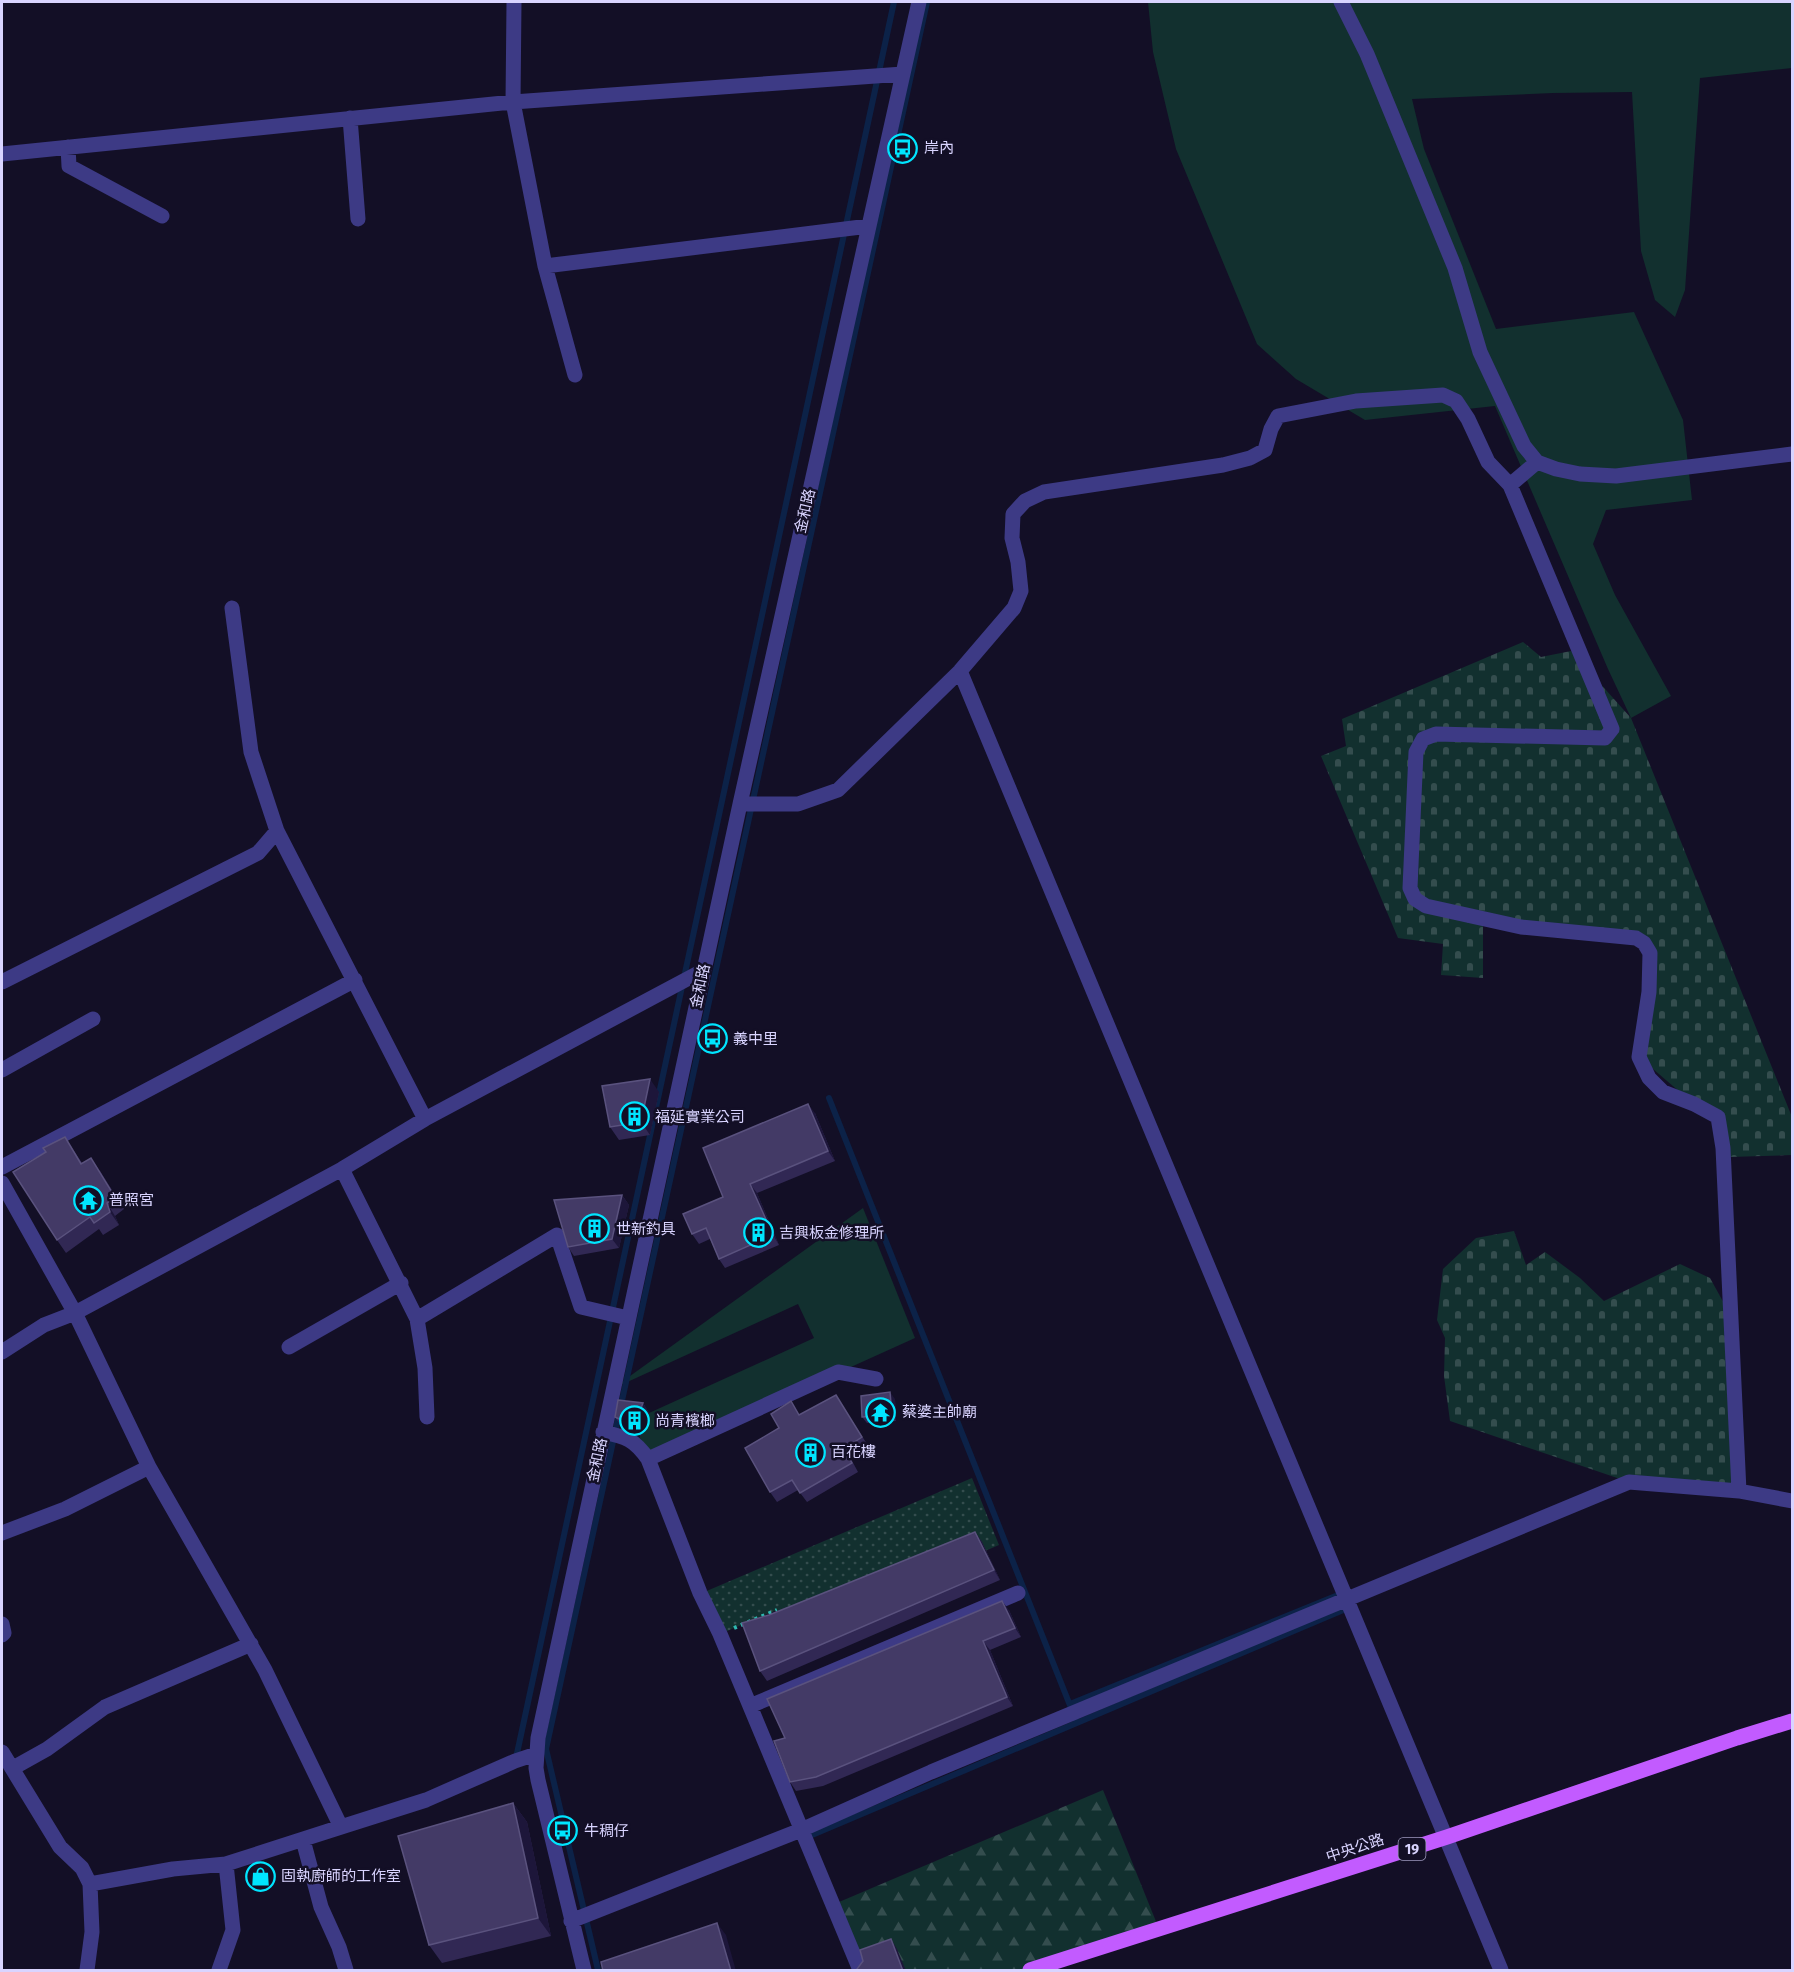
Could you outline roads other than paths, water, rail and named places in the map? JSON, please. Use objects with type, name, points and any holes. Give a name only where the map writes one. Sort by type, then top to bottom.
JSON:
[{"type":"main road","name":"中央公路","points":[[1030,1971],[1447,1837],[1792,1721]]},
{"type":"street","points":[[514,2],[513,102],[545,266],[575,375]]},
{"type":"street","name":"金和路","points":[[584,1971],[537,1780],[536,1754],[603,1432],[740,804],[919,2]]},
{"type":"street","points":[[1341,2],[1367,54],[1455,268],[1480,352],[1524,446],[1537,462],[1580,474],[1616,476],[1792,454]]},
{"type":"street","points":[[2,154],[513,102],[903,74]]},
{"type":"street","points":[[350,118],[358,219]]},
{"type":"street","points":[[68,147],[69,166],[162,216]]},
{"type":"street","points":[[545,266],[869,226]]},
{"type":"street","points":[[740,804],[798,804],[838,790],[960,671],[1014,608],[1021,591],[1018,562],[1012,538],[1013,514],[1025,501],[1044,492],[1223,465],[1250,458],[1264,450],[1270,429],[1278,416],[1356,400],[1443,395],[1456,401],[1468,419],[1488,462],[1510,485],[1612,729],[1605,738],[1436,734],[1423,739],[1416,752],[1410,888],[1415,899],[1426,906],[1521,927],[1636,938],[1644,943],[1650,954],[1649,992],[1639,1057],[1648,1078],[1663,1092],[1694,1104],[1718,1117],[1723,1148],[1739,1491]]},
{"type":"street","points":[[1510,485],[1537,462]]},
{"type":"street","points":[[232,608],[251,752],[277,831],[425,1119]]},
{"type":"street","points":[[960,671],[1501,1971]]},
{"type":"street","points":[[2,982],[258,853],[277,831]]},
{"type":"street","points":[[2,1352],[44,1325],[75,1313],[342,1169],[425,1119],[704,970]]},
{"type":"street","points":[[2,1167],[355,980]]},
{"type":"street","points":[[2,1070],[93,1019]]},
{"type":"street","points":[[342,1169],[417,1319],[425,1368],[427,1417]]},
{"type":"street","points":[[2,1184],[75,1313],[149,1467],[251,1644],[342,1827]]},
{"type":"street","points":[[417,1319],[557,1235],[581,1307],[628,1318]]},
{"type":"street","points":[[289,1347],[401,1283]]},
{"type":"street","points":[[648,1459],[838,1372],[876,1379]]},
{"type":"street","points":[[603,1432],[624,1436],[637,1444],[648,1459],[700,1593],[720,1634],[860,1971]]},
{"type":"street","points":[[2,1533],[65,1509],[149,1467]]},
{"type":"street","points":[[571,1921],[801,1830],[932,1772],[1629,1482],[1739,1491],[1792,1502]]},
{"type":"street","points":[[752,1711],[1018,1593]]},
{"type":"street","points":[[2,1624],[4,1633],[2,1635]]},
{"type":"street","points":[[13,1768],[47,1749],[105,1707],[251,1644]]},
{"type":"street","points":[[2,1752],[60,1847],[82,1868],[90,1884],[92,1932],[87,1971]]},
{"type":"street","points":[[90,1884],[173,1869],[226,1864],[426,1800],[536,1754]]},
{"type":"street","points":[[303,1840],[321,1907],[339,1947],[346,1971]]},
{"type":"street","points":[[219,1971],[232,1930],[226,1864]]},
{"type":"waterway","points":[[516,1758],[894,2]]},
{"type":"waterway","points":[[598,1970],[546,1749],[927,2]]},
{"type":"waterway","points":[[829,1098],[1077,1723]]},
{"type":"waterway","points":[[1070,1704],[1343,1593]]},
{"type":"waterway","points":[[805,1838],[1348,1608]]},
{"type":"place","name":"岸內","points":[[903,148]]},
{"type":"place","name":"義中里","points":[[712,1039]]},
{"type":"place","name":"福延實業公司","points":[[634,1117]]},
{"type":"place","name":"普照宮","points":[[88,1200]]},
{"type":"place","name":"世新釣具","points":[[595,1229]]},
{"type":"place","name":"吉興板金修理所","points":[[758,1233]]},
{"type":"place","name":"蔡婆主帥廟","points":[[881,1412]]},
{"type":"place","name":"尚青檳榔","points":[[634,1421]]},
{"type":"place","name":"百花樓","points":[[810,1452]]},
{"type":"place","name":"牛稠仔","points":[[563,1831]]},
{"type":"place","name":"固執廚師的工作室","points":[[260,1876]]}]
